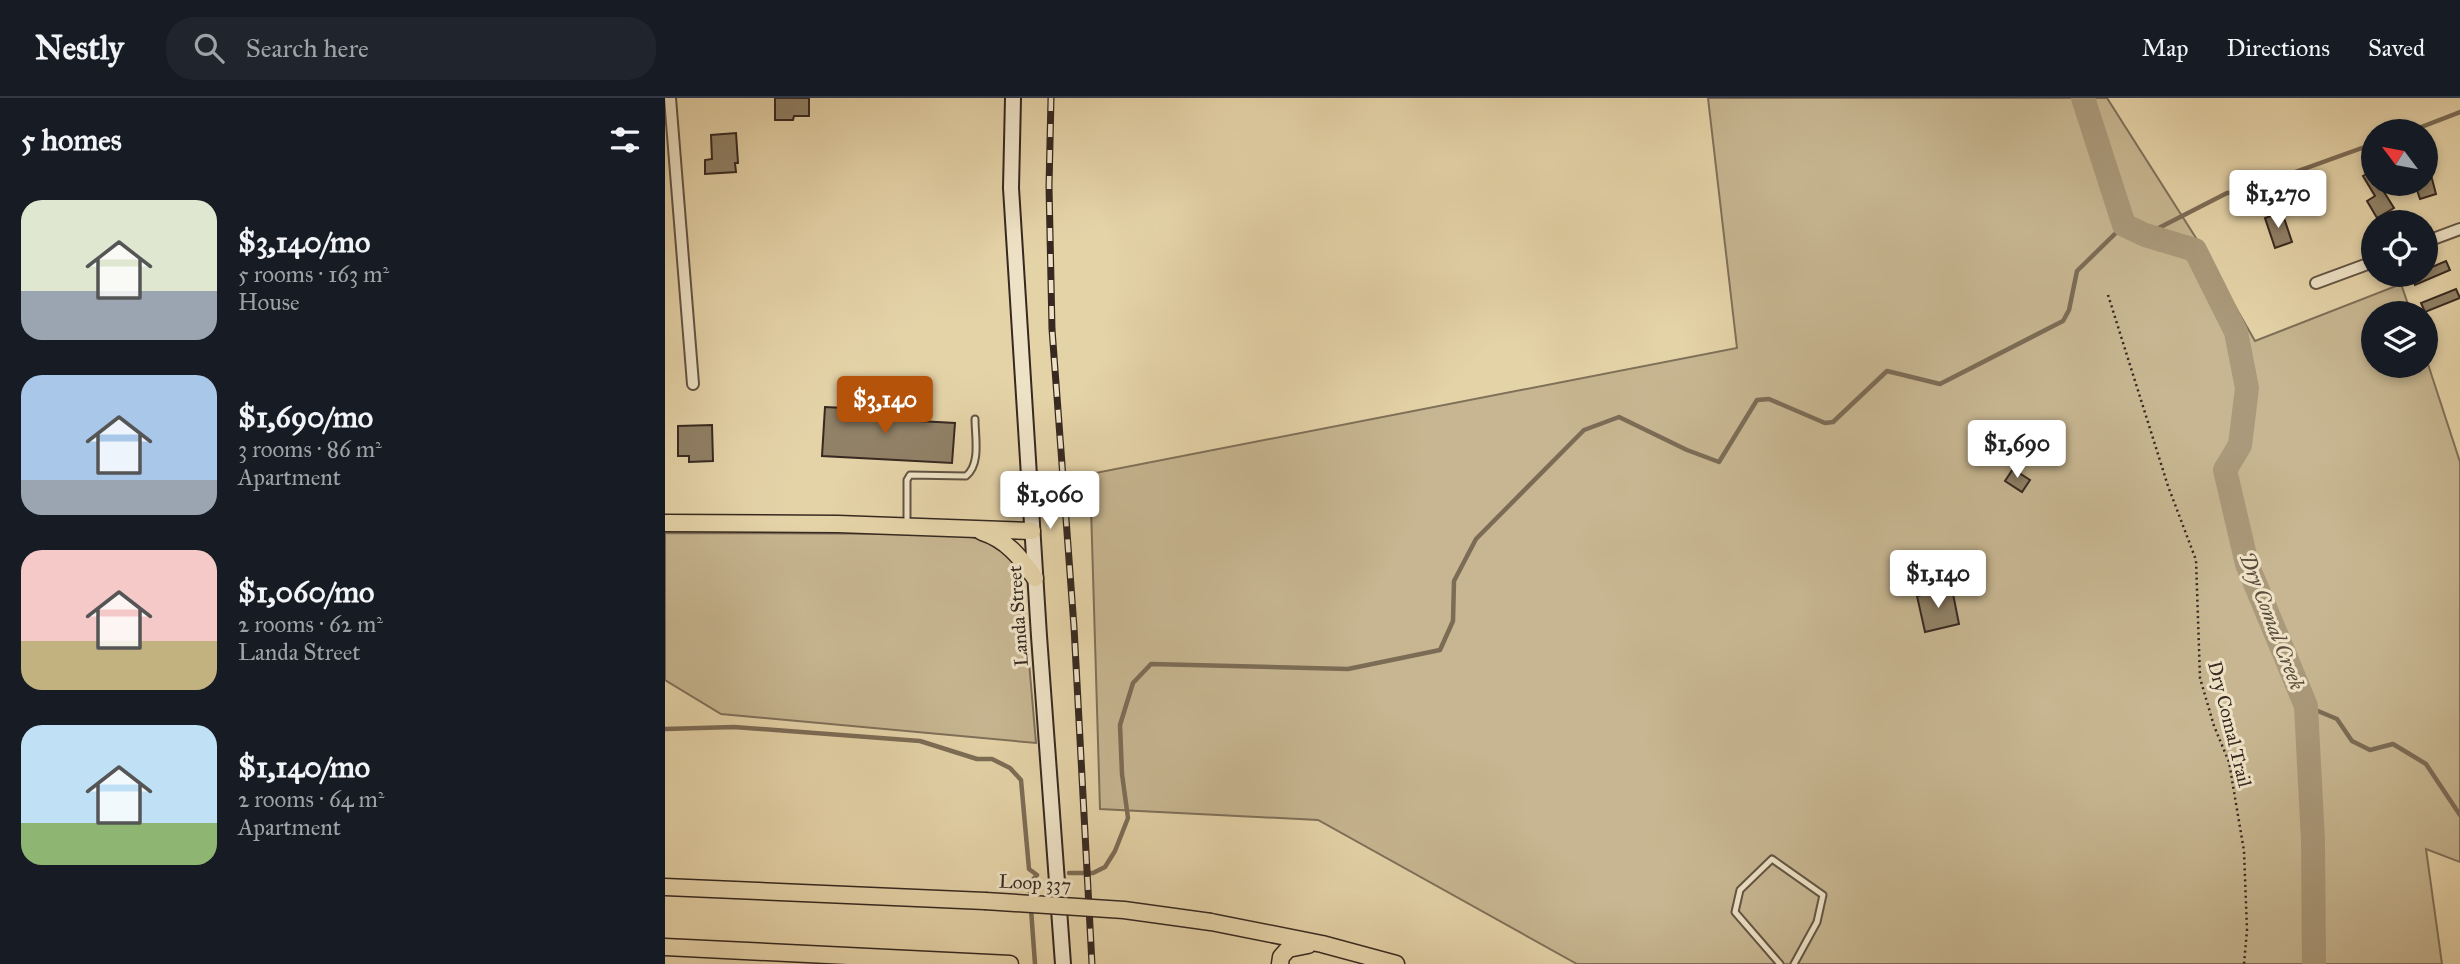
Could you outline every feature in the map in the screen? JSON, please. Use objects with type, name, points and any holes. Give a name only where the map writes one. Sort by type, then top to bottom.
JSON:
[{"type":"main road","points":[[665,523],[907,526],[1032,531]]},
{"type":"main road","points":[[973,528],[1000,539],[1012,548],[1035,578]]},
{"type":"main road","name":"Loop 337","points":[[665,887],[1124,910],[1211,922],[1332,946],[1397,964]]},
{"type":"main road","points":[[1280,964],[1285,952],[1296,946],[1332,946]]},
{"type":"main road","points":[[665,947],[1010,964]]},
{"type":"street","points":[[670,98],[693,384]]},
{"type":"street","name":"Landa Street","points":[[1013,98],[1011,188],[1035,578],[1063,964]]},
{"type":"street","points":[[2438,237],[2460,229]]},
{"type":"street","points":[[2316,284],[2361,267]]},
{"type":"lane","points":[[907,526],[907,480],[910,475],[966,476],[970,473],[975,462],[975,419]]},
{"type":"lane","points":[[1780,964],[1735,912],[1740,890],[1772,859],[1823,895],[1817,922],[1794,964]]},
{"type":"path","name":"Dry Comal Trail","points":[[2108,295],[2168,486],[2196,559],[2200,678],[2214,726],[2229,762],[2244,851],[2247,930],[2244,964]]},
{"type":"shaded area","points":[[1708,98],[2107,98],[2196,238],[2255,341],[2393,287],[2402,287],[2407,301],[2361,301],[2361,378],[2433,378],[2460,462],[2460,862],[2426,849],[2442,964],[1577,964],[1318,820],[1100,809],[1090,474],[1737,348]]},
{"type":"shaded area","points":[[665,533],[961,534],[993,543],[1021,570],[1036,743],[721,714],[665,680]]},
{"type":"building","points":[[775,98],[809,98],[809,116],[794,116],[793,120],[775,120]]},
{"type":"building","points":[[736,133],[736,172],[705,174],[705,160],[712,159],[711,135]]},
{"type":"building","points":[[2375,196],[2386,196],[2394,208],[2372,210],[2367,201]]},
{"type":"building","points":[[2282,212],[2292,242],[2275,248],[2265,218]]},
{"type":"building","points":[[2446,261],[2450,270],[2438,275],[2438,264]]},
{"type":"building","points":[[2456,289],[2460,298],[2438,307],[2438,301],[2426,301]]},
{"type":"building","points":[[825,407],[902,411],[901,420],[955,423],[952,463],[822,456]]},
{"type":"building","points":[[712,425],[713,461],[689,462],[689,456],[678,456],[678,426]]},
{"type":"building","points":[[2013,469],[2030,480],[2022,492],[2005,481]]},
{"type":"building","points":[[1949,567],[1971,581],[1963,594],[1941,580]]},
{"type":"building","points":[[1952,589],[1959,624],[1925,632],[1917,596]]},
{"type":"waterway","name":"Dry Comal Creek","points":[[2083,98],[2124,225],[2145,235],[2195,250],[2236,332],[2247,388],[2240,445],[2225,470],[2247,564],[2306,706],[2313,841],[2314,964]]},
{"type":"waterway","points":[[2438,121],[2460,112]]},
{"type":"waterway","points":[[2145,235],[2227,193],[2263,192],[2279,178],[2361,148]]},
{"type":"waterway","points":[[1069,873],[1093,873],[1105,867],[1115,851],[1128,818],[1122,774],[1120,725],[1133,683],[1151,664],[1348,669],[1440,650],[1453,621],[1454,581],[1476,539],[1584,430],[1619,417],[1687,450],[1719,462],[1757,400],[1769,399],[1825,423],[1833,422],[1887,371],[1940,384],[2063,321],[2069,310],[2077,271],[2124,225]]},
{"type":"waterway","points":[[2306,706],[2337,719],[2352,741],[2370,750],[2393,744],[2426,764],[2460,815]]},
{"type":"waterway","points":[[665,729],[734,727],[920,741],[977,759],[992,759],[1010,768],[1021,780],[1029,869],[1037,875],[1029,884],[1031,900]]},
{"type":"waterway","points":[[1031,909],[1035,964]]},
{"type":"railway","points":[[1051,98],[1049,186],[1052,329],[1074,627],[1092,964]]}]
